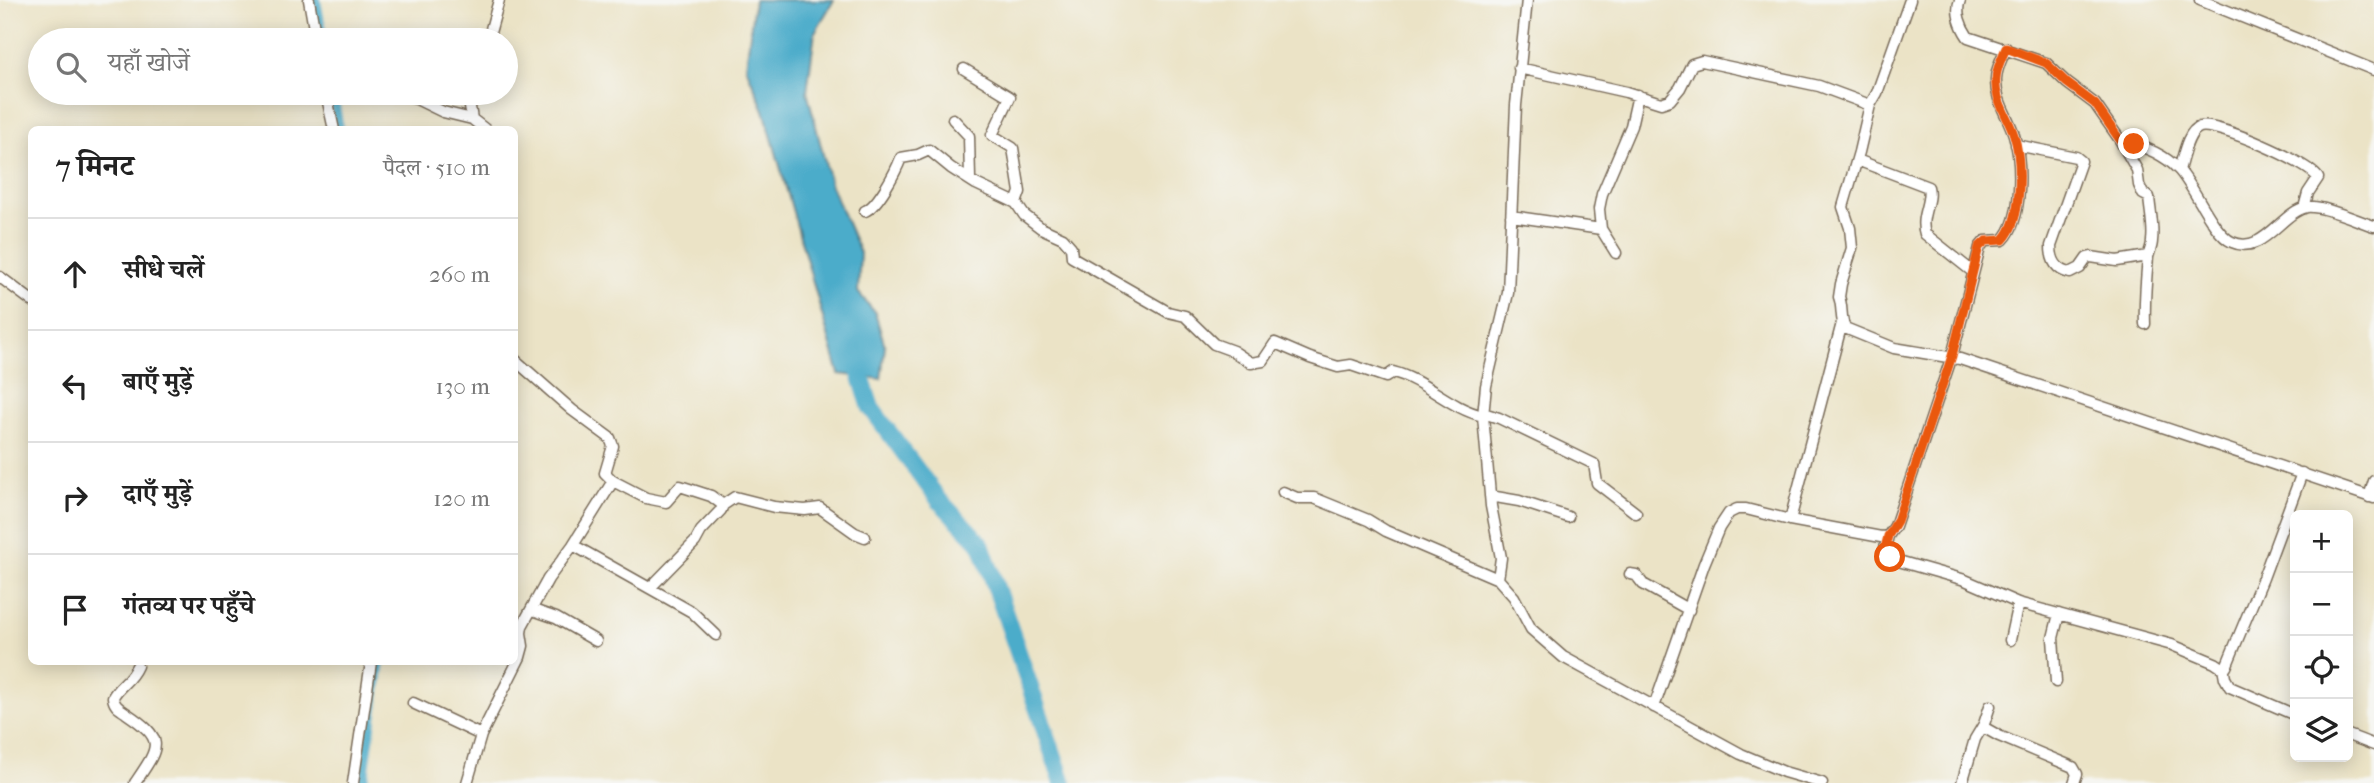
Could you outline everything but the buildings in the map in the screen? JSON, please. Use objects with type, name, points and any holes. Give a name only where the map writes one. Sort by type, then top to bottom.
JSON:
[{"type":"street","points":[[309,0],[314,28]]},
{"type":"street","points":[[491,28],[499,0]]},
{"type":"street","points":[[1498,579],[1501,558],[1486,414],[1490,363],[1507,301],[1515,216],[1527,0]]},
{"type":"street","points":[[1790,520],[1842,323],[1842,304],[1839,298],[1852,248],[1852,236],[1843,207],[1870,104],[1877,93],[1910,0]]},
{"type":"street","points":[[1960,0],[1957,7],[1968,37],[2046,63],[2095,104],[2120,140],[2137,170],[2143,194],[2149,197],[2152,242],[2148,256],[2145,324]]},
{"type":"street","points":[[2200,0],[2374,70]]},
{"type":"street","points":[[2006,48],[1997,72],[1996,87],[2016,145],[2019,178],[2011,230],[2003,240],[1982,243],[1952,356],[1897,521],[1888,536],[1885,548],[1895,560],[1965,580],[2018,603],[2172,645],[2223,667]]},
{"type":"street","points":[[1524,69],[1638,95],[1661,103],[1670,100],[1680,88],[1692,64],[1702,61],[1819,86],[1870,104]]},
{"type":"street","points":[[964,69],[1010,97],[992,135],[1013,148],[1020,192],[1016,203]]},
{"type":"street","points":[[1616,253],[1601,229],[1600,202],[1627,137],[1638,95]]},
{"type":"street","points":[[329,105],[333,126]]},
{"type":"street","points":[[429,105],[443,112],[472,119],[481,126]]},
{"type":"street","points":[[471,105],[472,119]]},
{"type":"street","points":[[953,119],[969,136],[970,178]]},
{"type":"street","points":[[2179,170],[2187,145],[2197,129],[2202,126],[2219,129],[2292,158],[2316,173],[2318,178],[2308,193],[2304,208]]},
{"type":"street","points":[[2120,140],[2143,148],[2179,170],[2220,231],[2234,243],[2256,242],[2304,208],[2317,208],[2374,226]]},
{"type":"street","points":[[2016,145],[2076,157],[2081,161],[2051,246],[2052,258],[2057,266],[2070,273],[2091,257],[2116,261],[2148,256]]},
{"type":"street","points":[[865,211],[871,209],[901,158],[929,150],[951,168],[987,190],[1016,203],[1024,215],[1041,228],[1063,238],[1071,247],[1072,257],[1168,312],[1185,316],[1214,344],[1233,351],[1251,363],[1263,361],[1275,344],[1338,367],[1351,365],[1386,377],[1393,372],[1405,375],[1471,413],[1486,414],[1594,464],[1597,483],[1636,513]]},
{"type":"street","points":[[1857,160],[1928,187],[1930,194],[1923,216],[1925,234],[1973,272]]},
{"type":"street","points":[[1515,216],[1601,229]]},
{"type":"street","points":[[0,277],[28,298]]},
{"type":"street","points":[[1842,323],[1851,332],[1894,348],[1952,356],[2372,497],[2374,481]]},
{"type":"street","points":[[518,363],[572,410],[610,438],[612,446],[605,473],[613,481],[646,498],[666,502],[680,486],[711,496],[723,505]]},
{"type":"street","points":[[2223,667],[2229,663],[2302,473]]},
{"type":"street","points":[[518,663],[523,646],[518,633],[548,579],[613,481]]},
{"type":"street","points":[[1283,492],[1297,498],[1314,498],[1498,579],[1514,597],[1531,629],[1563,657],[1656,702],[1748,758],[1822,783]]},
{"type":"street","points":[[650,588],[689,550],[723,505],[739,496],[774,507],[805,510],[820,508],[865,537]]},
{"type":"street","points":[[1494,496],[1568,517]]},
{"type":"street","points":[[1656,702],[1719,528],[1728,513],[1746,509],[1790,520],[1881,537],[1888,536]]},
{"type":"street","points":[[573,545],[697,616],[716,635]]},
{"type":"street","points":[[1630,573],[1636,575],[1643,584],[1689,610]]},
{"type":"street","points":[[2010,640],[2018,603]]},
{"type":"street","points":[[533,610],[555,618],[596,641]]},
{"type":"street","points":[[2056,682],[2053,638],[2059,614]]},
{"type":"street","points":[[353,783],[371,665]]},
{"type":"street","points":[[467,783],[481,735],[517,665]]},
{"type":"street","points":[[135,783],[155,751],[154,737],[148,728],[117,707],[113,697],[114,693],[130,680],[137,666]]},
{"type":"street","points":[[2223,667],[2230,687],[2290,713]]},
{"type":"street","points":[[413,703],[481,735]]},
{"type":"street","points":[[1962,783],[1975,738],[1983,727],[1990,706]]},
{"type":"street","points":[[1983,727],[2073,767],[2077,774],[2074,783]]},
{"type":"street","points":[[2353,737],[2374,746]]},
{"type":"water","points":[[754,0],[834,0],[815,32],[807,91],[831,186],[860,253],[858,292],[875,313],[885,346],[881,379],[839,374],[764,110],[746,67]]},
{"type":"waterway","points":[[316,0],[321,28]]},
{"type":"waterway","points":[[335,105],[338,126]]},
{"type":"waterway","points":[[854,355],[871,408],[939,500],[981,544],[1063,783]]},
{"type":"waterway","points":[[363,783],[380,665]]},
{"type":"route","points":[[1890,557],[1885,548],[1888,536],[1897,521],[1952,356],[1979,247],[1986,241],[2003,240],[2011,230],[2019,178],[2018,153],[1996,87],[1997,72],[2006,48],[2046,63],[2095,104],[2120,140],[2134,144]]}]
